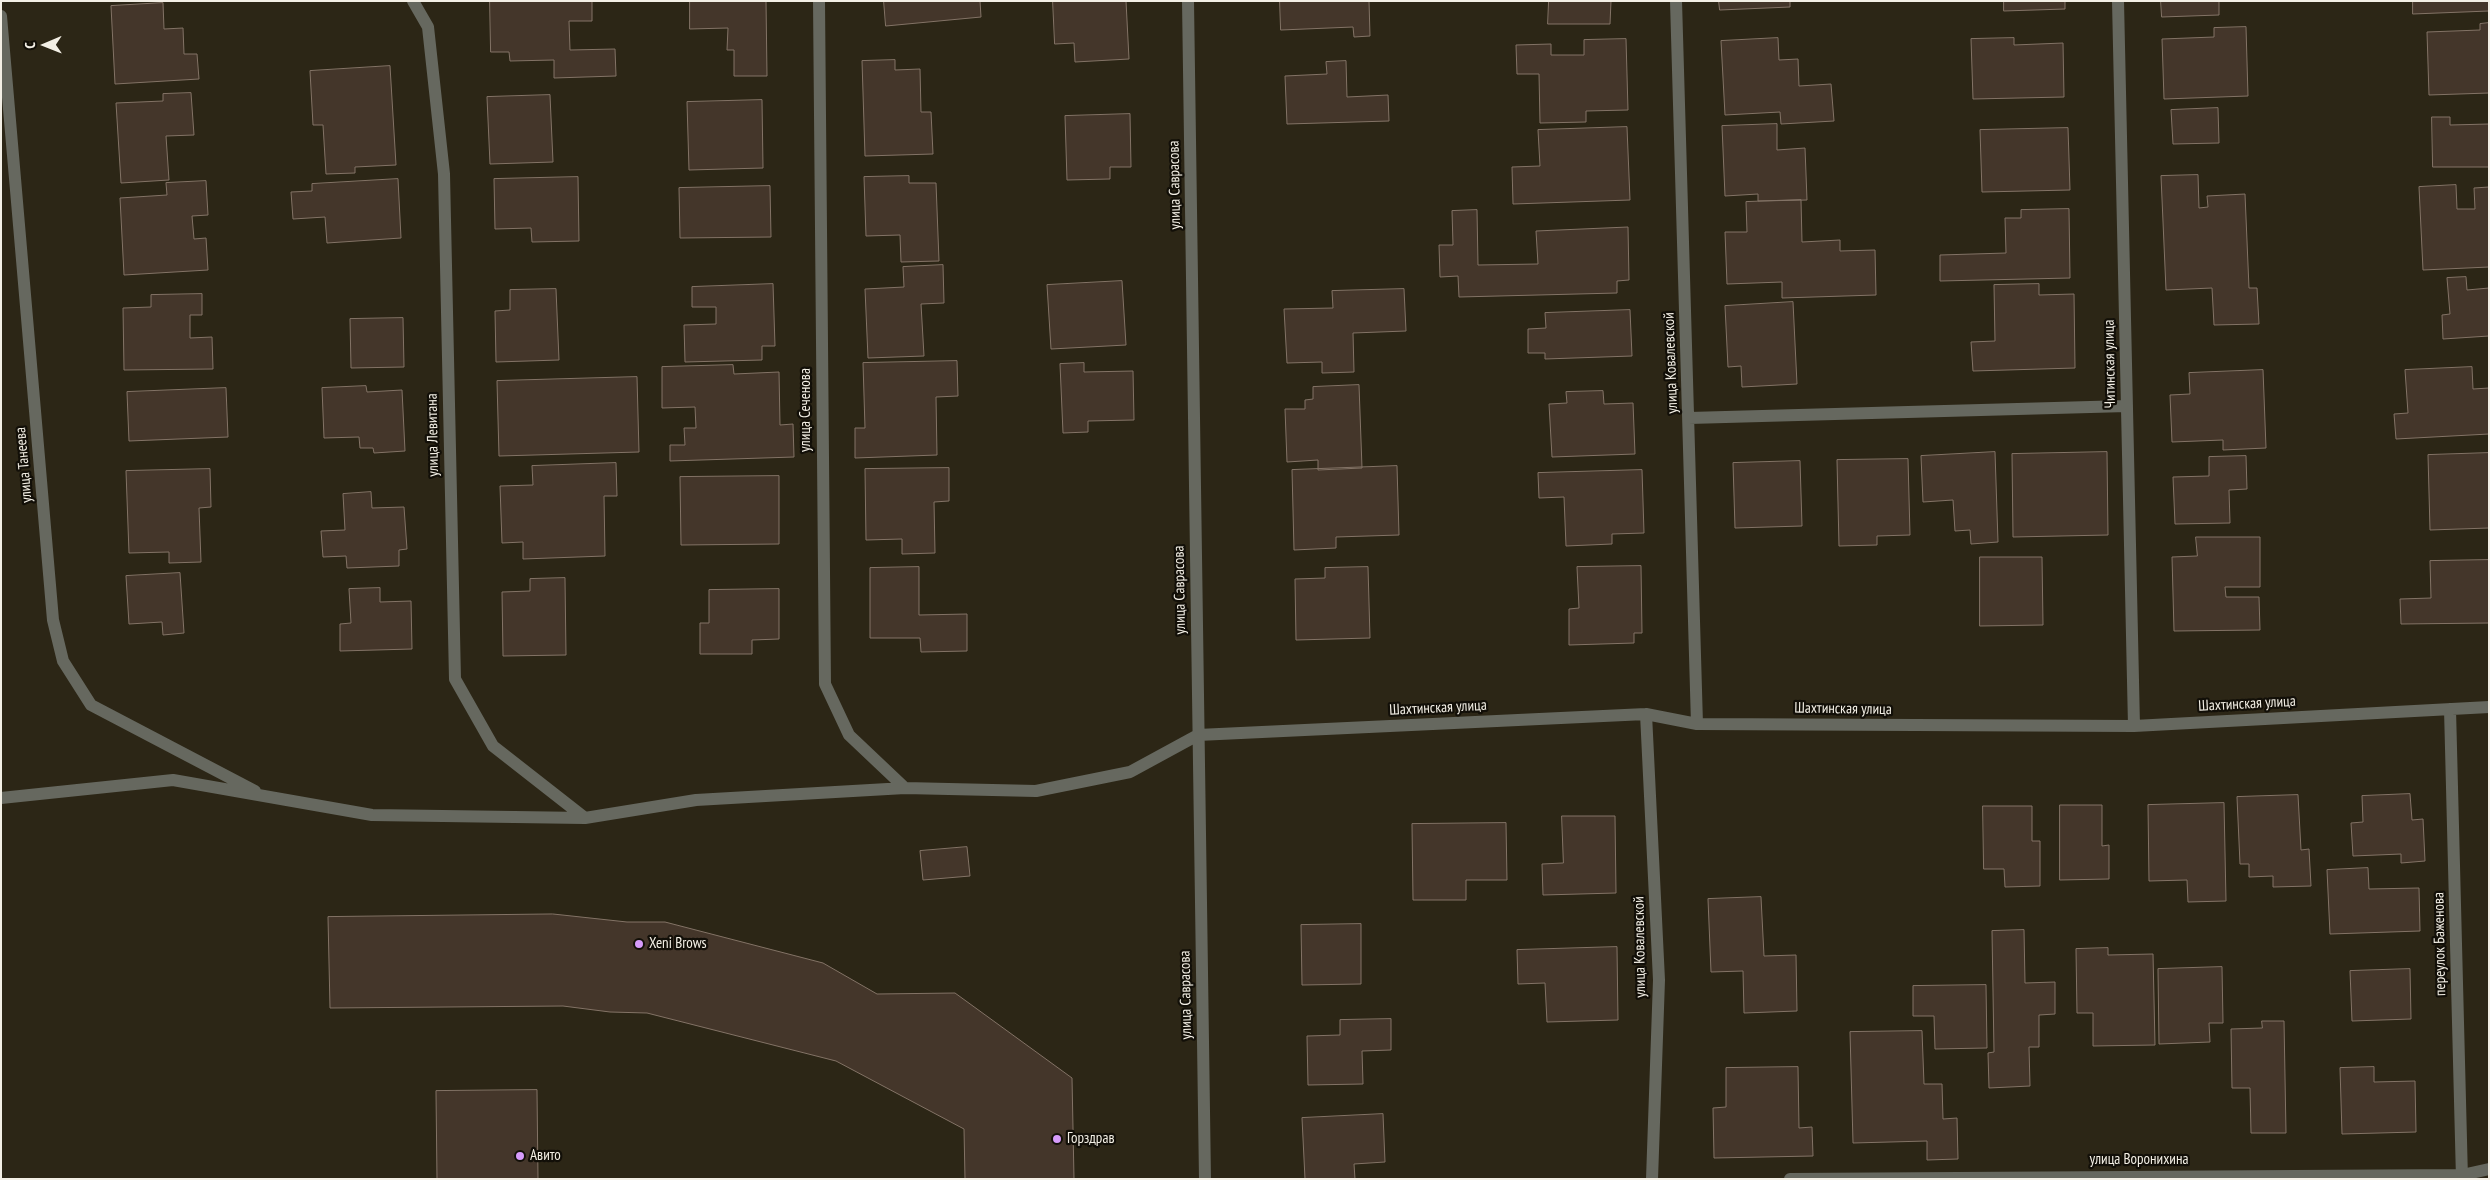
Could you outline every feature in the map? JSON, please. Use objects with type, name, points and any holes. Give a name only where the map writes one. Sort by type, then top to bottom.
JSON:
[{"type":"street","name":"улица Левитана","points":[[413,1],[428,27],[444,174],[456,679],[493,746],[585,818]]},
{"type":"street","name":"улица Сеченова","points":[[819,1],[825,684],[849,735],[905,788]]},
{"type":"street","name":"улица Саврасова","points":[[1188,1],[1205,1179]]},
{"type":"street","name":"улица Ковалевской","points":[[1676,1],[1697,724]]},
{"type":"street","name":"Читинская улица","points":[[2118,1],[2134,726]]},
{"type":"street","name":"улица Танеева","points":[[1,16],[53,620],[63,661],[91,705],[267,797]]},
{"type":"street","points":[[1689,418],[2127,406]]},
{"type":"street","name":"Шахтинская улица","points":[[1198,735],[1646,714],[1697,724],[2134,726],[2489,707]]},
{"type":"street","name":"переулок Баженова","points":[[2450,709],[2462,1177]]},
{"type":"street","name":"улица Ковалевской","points":[[1646,714],[1659,980],[1652,1179]]},
{"type":"street","points":[[1,798],[173,780],[372,815],[585,818],[696,800],[905,788],[1036,791],[1130,772],[1198,735]]},
{"type":"street","name":"улица Воронихина","points":[[1790,1179],[2462,1177],[2489,1169]]},
{"type":"building","points":[[490,1],[592,1],[592,21],[569,21],[570,50],[615,49],[616,76],[554,78],[554,60],[510,61],[509,52],[491,52]]},
{"type":"building","points":[[690,1],[766,1],[767,76],[734,76],[734,50],[727,50],[728,28],[690,29]]},
{"type":"building","points":[[884,1],[980,1],[981,17],[886,26]]},
{"type":"building","points":[[1053,1],[1126,1],[1129,59],[1075,62],[1074,43],[1055,44]]},
{"type":"building","points":[[1280,1],[1369,1],[1370,36],[1354,37],[1353,27],[1281,30]]},
{"type":"building","points":[[1549,1],[1611,1],[1610,24],[1548,24]]},
{"type":"building","points":[[1719,1],[1790,1],[1790,7],[1720,10]]},
{"type":"building","points":[[2004,1],[2065,1],[2065,9],[2004,11]]},
{"type":"building","points":[[2161,1],[2219,1],[2219,15],[2162,17]]},
{"type":"building","points":[[2413,1],[2489,1],[2489,11],[2413,14]]},
{"type":"building","points":[[163,3],[164,29],[183,28],[184,54],[197,54],[199,79],[115,84],[111,6]]},
{"type":"building","points":[[2489,23],[2489,93],[2429,95],[2427,32],[2480,30],[2480,24]]},
{"type":"building","points":[[2246,27],[2248,96],[2164,99],[2162,39],[2214,37],[2214,28]]},
{"type":"building","points":[[1778,38],[1779,60],[1798,59],[1799,86],[1831,84],[1834,121],[1781,124],[1780,112],[1725,115],[1721,41]]},
{"type":"building","points":[[2014,38],[2014,45],[2063,43],[2064,97],[1973,99],[1971,39]]},
{"type":"building","points":[[1626,39],[1628,110],[1586,111],[1586,122],[1540,123],[1539,74],[1517,74],[1516,45],[1551,44],[1551,55],[1584,55],[1584,40]]},
{"type":"building","points":[[895,60],[895,70],[920,69],[921,112],[931,112],[933,154],[865,156],[862,61]]},
{"type":"building","points":[[1346,61],[1347,97],[1388,95],[1389,121],[1287,124],[1285,76],[1327,74],[1326,62]]},
{"type":"building","points":[[390,66],[396,165],[355,167],[355,173],[326,174],[323,125],[313,125],[310,71]]},
{"type":"building","points":[[191,93],[194,135],[166,136],[169,180],[121,183],[116,103],[163,101],[163,94]]},
{"type":"building","points":[[550,95],[553,162],[490,164],[487,97]]},
{"type":"building","points":[[762,100],[763,168],[689,170],[687,102]]},
{"type":"building","points":[[2218,108],[2219,143],[2173,144],[2171,110]]},
{"type":"building","points":[[1130,114],[1131,167],[1110,167],[1110,179],[1067,180],[1065,116]]},
{"type":"building","points":[[2432,117],[2450,117],[2450,125],[2489,124],[2489,167],[2433,167]]},
{"type":"building","points":[[1777,124],[1777,150],[1805,148],[1807,200],[1758,201],[1758,194],[1725,196],[1722,126]]},
{"type":"building","points":[[1627,127],[1630,200],[1513,204],[1512,167],[1540,166],[1538,130]]},
{"type":"building","points":[[2068,128],[2070,190],[1982,192],[1980,130]]},
{"type":"building","points":[[2198,175],[2199,208],[2208,207],[2207,196],[2245,194],[2249,288],[2257,288],[2259,324],[2214,325],[2212,288],[2166,290],[2161,176]]},
{"type":"building","points":[[909,176],[909,183],[936,183],[939,261],[901,262],[900,235],[866,236],[864,177]]},
{"type":"building","points":[[578,177],[579,241],[532,242],[531,228],[495,229],[494,179]]},
{"type":"building","points":[[398,179],[401,238],[327,243],[325,217],[293,219],[291,192],[312,191],[312,184]]},
{"type":"building","points":[[206,181],[208,215],[192,216],[194,239],[206,238],[208,270],[124,275],[120,198],[167,195],[166,183]]},
{"type":"building","points":[[2456,185],[2457,209],[2475,209],[2474,188],[2489,187],[2489,267],[2423,270],[2419,187]]},
{"type":"building","points":[[770,186],[771,237],[680,238],[679,188]]},
{"type":"building","points":[[1801,200],[1802,242],[1840,240],[1840,251],[1875,250],[1876,295],[1782,298],[1782,282],[1727,284],[1725,232],[1747,232],[1746,202]]},
{"type":"building","points":[[2069,209],[2070,278],[1940,281],[1940,255],[2006,253],[2005,218],[2021,218],[2021,210]]},
{"type":"building","points":[[1477,210],[1478,265],[1538,264],[1536,231],[1628,227],[1629,280],[1617,281],[1617,293],[1459,297],[1458,276],[1440,277],[1439,245],[1453,245],[1452,211]]},
{"type":"building","points":[[943,265],[944,303],[921,304],[924,356],[868,358],[865,289],[904,287],[903,267]]},
{"type":"building","points":[[2466,277],[2467,290],[2489,288],[2489,336],[2443,339],[2442,315],[2450,314],[2447,278]]},
{"type":"building","points":[[1122,281],[1126,345],[1051,349],[1047,285]]},
{"type":"building","points":[[773,284],[775,346],[762,346],[762,360],[685,362],[684,325],[716,324],[716,307],[692,307],[692,287]]},
{"type":"building","points":[[2039,284],[2039,295],[2074,294],[2075,368],[1973,371],[1971,342],[1995,341],[1994,285]]},
{"type":"building","points":[[556,289],[559,360],[496,362],[495,311],[510,310],[510,290]]},
{"type":"building","points":[[1404,289],[1406,331],[1353,333],[1354,372],[1322,373],[1322,362],[1287,363],[1284,309],[1333,308],[1332,291]]},
{"type":"building","points":[[202,294],[202,315],[190,315],[190,338],[212,337],[213,369],[124,370],[123,308],[151,307],[151,295]]},
{"type":"building","points":[[1793,302],[1797,384],[1742,387],[1741,366],[1728,367],[1725,306]]},
{"type":"building","points":[[1630,310],[1632,356],[1545,359],[1545,353],[1528,353],[1528,329],[1546,328],[1545,313]]},
{"type":"building","points":[[403,318],[404,367],[351,368],[350,319]]},
{"type":"building","points":[[957,361],[958,396],[936,397],[937,455],[855,458],[855,428],[865,428],[863,363]]},
{"type":"building","points":[[1084,363],[1084,372],[1133,371],[1134,420],[1088,421],[1088,432],[1063,433],[1060,364]]},
{"type":"building","points":[[733,365],[734,374],[779,372],[780,425],[793,424],[794,457],[670,461],[670,445],[685,445],[684,428],[696,428],[695,407],[662,408],[662,367]]},
{"type":"building","points":[[2472,367],[2473,389],[2489,388],[2489,434],[2396,439],[2394,414],[2408,413],[2405,370]]},
{"type":"building","points":[[2263,370],[2266,448],[2223,450],[2223,440],[2172,442],[2170,395],[2190,394],[2189,373]]},
{"type":"building","points":[[637,377],[639,452],[499,456],[497,381]]},
{"type":"building","points":[[1359,385],[1362,468],[1318,470],[1318,460],[1287,462],[1285,409],[1305,409],[1305,400],[1313,399],[1313,387]]},
{"type":"building","points":[[366,386],[367,392],[402,390],[405,451],[374,453],[373,448],[360,448],[359,437],[324,438],[322,388]]},
{"type":"building","points":[[226,388],[228,437],[129,441],[127,392]]},
{"type":"building","points":[[1603,391],[1604,404],[1633,403],[1635,454],[1552,457],[1549,404],[1567,403],[1566,392]]},
{"type":"building","points":[[1995,452],[1998,542],[1971,544],[1970,530],[1955,531],[1953,500],[1923,502],[1921,456]]},
{"type":"building","points":[[2107,452],[2108,535],[2013,537],[2012,454]]},
{"type":"building","points":[[2489,453],[2489,528],[2430,530],[2428,455]]},
{"type":"building","points":[[2246,456],[2247,489],[2229,490],[2230,523],[2175,524],[2173,477],[2209,476],[2209,457]]},
{"type":"building","points":[[1908,459],[1910,535],[1877,536],[1877,545],[1839,546],[1837,460]]},
{"type":"building","points":[[1800,461],[1802,526],[1735,528],[1733,463]]},
{"type":"building","points":[[616,463],[617,496],[604,496],[605,556],[523,559],[523,542],[502,543],[500,486],[533,485],[532,466]]},
{"type":"building","points":[[1397,466],[1399,535],[1336,537],[1336,548],[1294,550],[1292,470]]},
{"type":"building","points":[[949,468],[949,501],[934,502],[935,553],[902,554],[902,539],[866,540],[865,469]]},
{"type":"building","points":[[210,469],[211,507],[199,508],[201,562],[169,563],[169,552],[129,553],[126,471]]},
{"type":"building","points":[[1642,470],[1644,533],[1612,534],[1612,544],[1566,546],[1564,497],[1539,498],[1538,473]]},
{"type":"building","points":[[779,476],[779,544],[681,545],[680,477]]},
{"type":"building","points":[[371,492],[372,508],[404,507],[407,549],[399,550],[399,566],[347,568],[346,556],[323,557],[321,531],[345,530],[343,494]]},
{"type":"building","points":[[2196,537],[2260,537],[2260,587],[2225,587],[2226,597],[2259,597],[2260,630],[2174,631],[2172,557],[2197,556]]},
{"type":"building","points":[[1980,557],[2042,557],[2043,625],[1980,626]]},
{"type":"building","points":[[2489,560],[2489,623],[2401,624],[2400,599],[2431,598],[2430,561]]},
{"type":"building","points":[[1641,566],[1642,633],[1634,633],[1634,643],[1569,645],[1569,609],[1579,608],[1577,567]]},
{"type":"building","points":[[919,567],[919,615],[967,614],[967,651],[921,652],[920,638],[870,638],[870,568]]},
{"type":"building","points":[[1368,567],[1370,638],[1296,640],[1295,579],[1325,578],[1325,568]]},
{"type":"building","points":[[180,573],[184,633],[163,635],[162,622],[129,624],[126,576]]},
{"type":"building","points":[[565,578],[566,655],[503,656],[502,592],[530,591],[530,579]]},
{"type":"building","points":[[380,588],[380,602],[411,601],[412,649],[340,651],[340,624],[351,623],[349,589]]},
{"type":"building","points":[[779,589],[779,639],[752,640],[752,654],[700,654],[700,623],[709,623],[709,590]]},
{"type":"building","points":[[2410,794],[2412,820],[2423,819],[2425,861],[2401,863],[2401,854],[2353,856],[2351,823],[2363,822],[2362,796]]},
{"type":"building","points":[[2298,795],[2301,850],[2309,849],[2311,886],[2273,887],[2273,876],[2249,877],[2249,864],[2240,864],[2237,797]]},
{"type":"building","points":[[2224,803],[2226,901],[2188,902],[2187,880],[2149,881],[2148,805]]},
{"type":"building","points":[[2060,805],[2102,805],[2102,846],[2109,845],[2109,879],[2060,880]]},
{"type":"building","points":[[1983,806],[2032,806],[2032,841],[2040,841],[2040,886],[2005,887],[2004,869],[1984,869]]},
{"type":"building","points":[[1562,816],[1615,816],[1616,893],[1543,895],[1542,864],[1563,863]]},
{"type":"building","points":[[1506,823],[1507,880],[1466,880],[1466,900],[1413,900],[1412,824]]},
{"type":"building","points":[[967,847],[970,876],[923,880],[920,851]]},
{"type":"building","points":[[2368,868],[2369,889],[2419,888],[2420,931],[2330,934],[2327,870]]},
{"type":"building","points":[[1761,897],[1764,956],[1796,955],[1797,1011],[1744,1013],[1743,971],[1711,972],[1708,899]]},
{"type":"building","points":[[553,914],[627,922],[665,922],[823,963],[877,994],[955,993],[1072,1078],[1074,1179],[965,1179],[964,1129],[836,1061],[647,1013],[610,1012],[563,1006],[330,1008],[328,917]]},
{"type":"building","points":[[1361,924],[1361,984],[1302,985],[1301,925]]},
{"type":"building","points":[[2024,930],[2025,983],[2055,982],[2055,1014],[2039,1015],[2039,1047],[2029,1047],[2030,1086],[1989,1088],[1988,1053],[1994,1052],[1992,931]]},
{"type":"building","points":[[1617,947],[1618,1020],[1547,1022],[1545,983],[1518,984],[1517,950]]},
{"type":"building","points":[[2108,948],[2108,955],[2153,954],[2155,1045],[2093,1046],[2093,1013],[2077,1013],[2076,949]]},
{"type":"building","points":[[2222,967],[2223,1023],[2209,1023],[2210,1042],[2159,1044],[2158,969]]},
{"type":"building","points":[[2410,969],[2411,1019],[2352,1021],[2350,971]]},
{"type":"building","points":[[1986,985],[1987,1048],[1935,1049],[1934,1016],[1913,1016],[1913,986]]},
{"type":"building","points":[[1391,1019],[1391,1050],[1362,1051],[1363,1084],[1308,1085],[1307,1036],[1340,1035],[1340,1020]]},
{"type":"building","points":[[2262,1021],[2284,1021],[2286,1133],[2251,1133],[2250,1088],[2232,1088],[2231,1029],[2262,1028]]},
{"type":"building","points":[[1922,1031],[1924,1084],[1942,1084],[1943,1119],[1957,1118],[1958,1159],[1927,1160],[1927,1141],[1853,1143],[1850,1032]]},
{"type":"building","points":[[1798,1067],[1799,1128],[1812,1127],[1813,1156],[1714,1158],[1713,1108],[1726,1107],[1726,1068]]},
{"type":"building","points":[[2374,1067],[2374,1082],[2415,1081],[2416,1132],[2342,1134],[2340,1068]]},
{"type":"building","points":[[537,1090],[538,1179],[437,1179],[436,1091]]},
{"type":"building","points":[[1383,1114],[1385,1162],[1354,1164],[1355,1179],[1305,1179],[1302,1118]]},
{"type":"place","name":"Xeni Brows","points":[[639,944]]},
{"type":"place","name":"Горздрав","points":[[1057,1139]]},
{"type":"place","name":"Авито","points":[[520,1156]]}]
